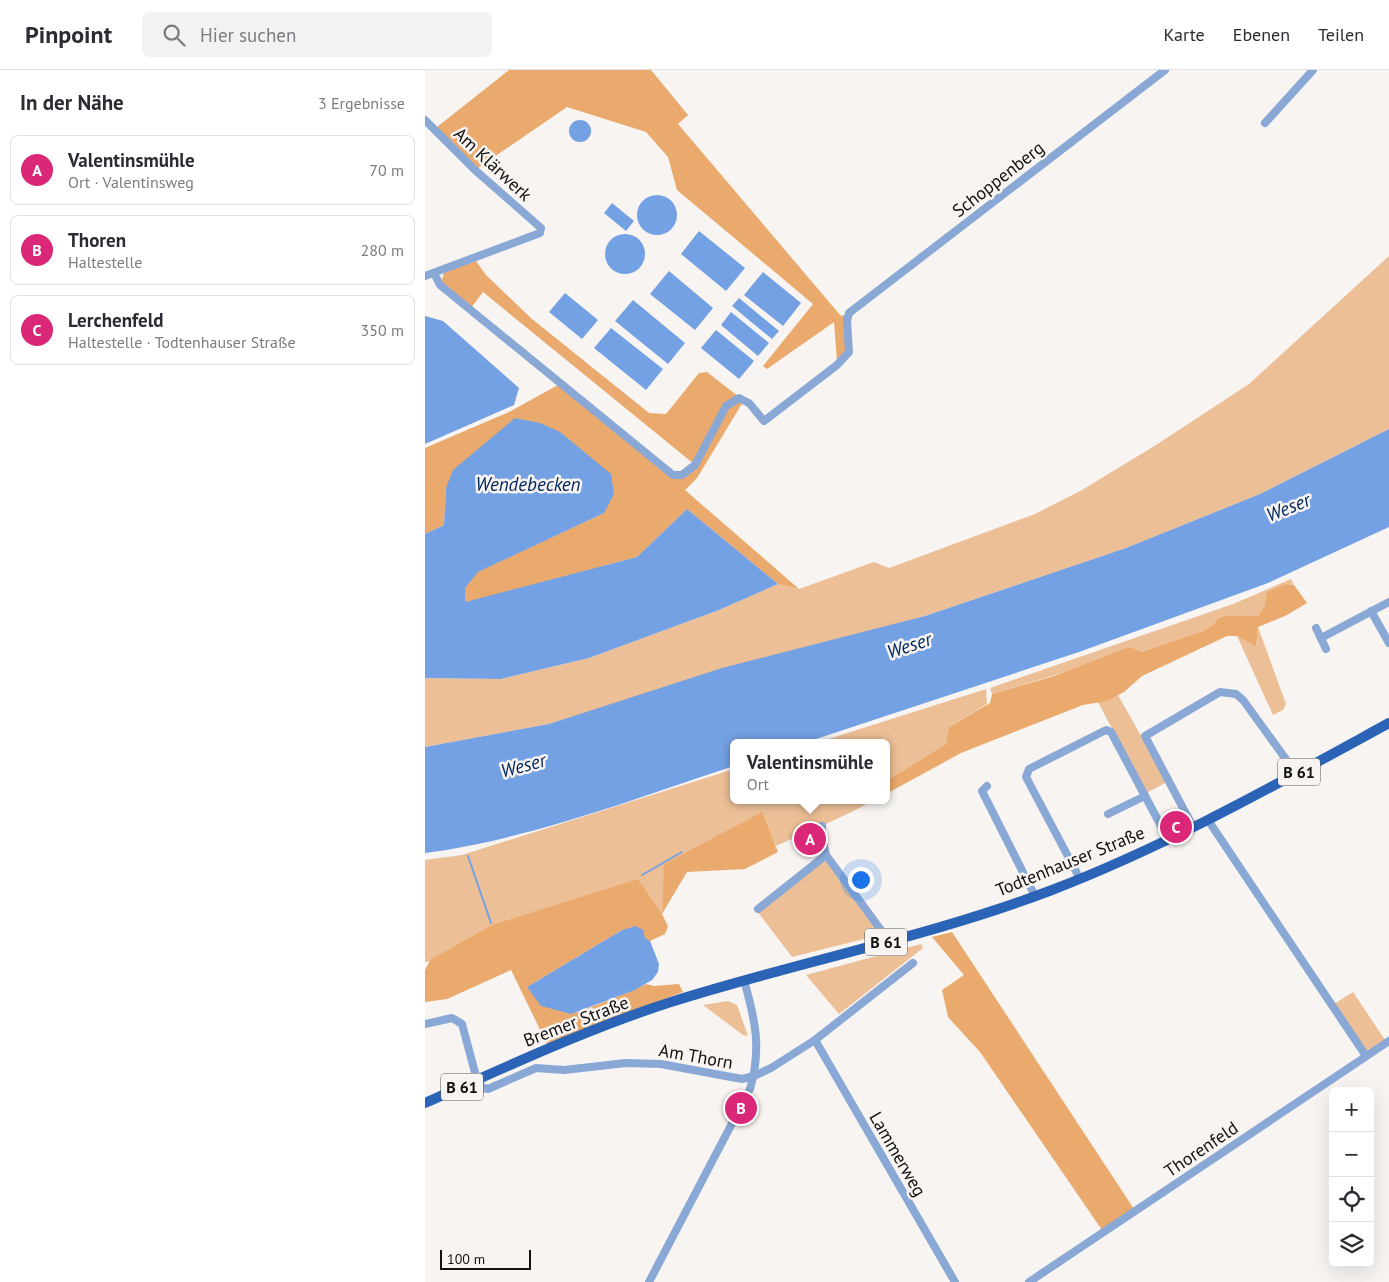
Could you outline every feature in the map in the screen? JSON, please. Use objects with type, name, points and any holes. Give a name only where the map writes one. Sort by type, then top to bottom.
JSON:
[{"type":"main road","name":"Todtenhauser Straße","points":[[744,980],[889,941],[1035,896],[1080,879],[1208,820],[1389,723]]},
{"type":"main road","name":"Bremer Straße","points":[[425,1103],[571,1040],[675,1001],[744,980]]},
{"type":"street","name":"Schoppenberg","points":[[434,273],[440,285],[673,475],[682,475],[695,465],[726,406],[739,398],[749,403],[764,420],[837,365],[849,352],[847,321],[849,313],[1165,70]]},
{"type":"street","points":[[1265,123],[1313,70]]},
{"type":"street","name":"Am Klärwerk","points":[[425,120],[475,170],[541,228],[540,233],[434,273]]},
{"type":"street","points":[[425,276],[434,273]]},
{"type":"street","points":[[1321,638],[1389,602]]},
{"type":"street","points":[[1371,611],[1389,643]]},
{"type":"street","points":[[1316,628],[1327,649]]},
{"type":"street","points":[[1193,827],[1145,736],[1220,692],[1236,694],[1243,700],[1297,773]]},
{"type":"street","points":[[1080,879],[1026,777],[1029,769],[1109,730],[1168,839]]},
{"type":"street","points":[[987,786],[981,791],[1035,896]]},
{"type":"street","points":[[1108,814],[1145,796]]},
{"type":"street","points":[[1208,820],[1366,1056]]},
{"type":"street","points":[[822,826],[822,838],[826,855],[889,941]]},
{"type":"street","points":[[758,909],[826,855]]},
{"type":"street","name":"Am Thorn","points":[[477,1080],[483,1088],[488,1089],[536,1068],[564,1070],[626,1063],[661,1064],[742,1079],[754,1076],[771,1068],[815,1040],[913,963]]},
{"type":"street","points":[[649,1282],[741,1108],[754,1076],[757,1042],[755,1020],[744,980]]},
{"type":"street","points":[[425,1024],[451,1018],[462,1024],[477,1080]]},
{"type":"street","name":"Lammerweg","points":[[815,1040],[955,1282]]},
{"type":"street","name":"Thorenfeld","points":[[1029,1282],[1389,1041]]},
{"type":"shaded area","points":[[509,70],[651,70],[688,115],[678,124],[841,316],[845,315],[847,352],[837,361],[834,322],[767,369],[763,366],[813,304],[677,190],[668,157],[646,132],[567,107],[478,168],[437,127]]},
{"type":"shaded area","points":[[1389,256],[1389,429],[1260,494],[1126,548],[925,616],[549,724],[425,747],[425,678],[501,679],[589,658],[719,610],[778,584],[799,589],[874,562],[889,568],[1035,514],[1082,490],[1156,445],[1249,384]]},
{"type":"shaded area","points":[[476,261],[486,275],[532,319],[649,413],[666,414],[699,373],[707,372],[739,397],[731,399],[694,464],[483,292],[471,308],[441,284],[444,272]]},
{"type":"shaded area","points":[[558,385],[672,477],[684,477],[691,473],[727,407],[733,402],[743,402],[697,478],[685,490],[799,589],[778,584],[687,509],[637,557],[465,603],[465,588],[477,572],[604,513],[446,488],[444,525],[425,534],[425,448],[509,412]]},
{"type":"shaded area","points":[[1291,579],[1294,585],[1286,584],[1265,605],[1258,616],[1226,616],[1218,618],[1213,625],[1203,631],[1141,652],[1135,651],[992,694],[990,688],[1233,604]]},
{"type":"shaded area","points":[[1286,584],[1294,585],[1307,603],[1285,616],[1258,627],[1256,647],[1237,636],[1227,636],[1142,676],[1124,692],[1107,701],[1083,705],[961,753],[890,792],[890,779],[946,744],[949,727],[990,703],[992,694],[1054,676],[1130,647],[1141,652],[1203,631],[1213,625],[1218,618],[1226,616],[1258,616],[1265,605],[1267,592]]},
{"type":"shaded area","points":[[1258,627],[1286,704],[1283,710],[1273,715],[1237,636],[1256,647]]},
{"type":"shaded area","points":[[986,689],[987,704],[949,727],[946,744],[890,779],[890,739],[829,739]]},
{"type":"shaded area","points":[[1118,695],[1167,782],[1146,793],[1098,702]]},
{"type":"shaded area","points":[[730,770],[730,804],[866,804],[838,819],[776,846],[761,813],[665,864],[662,914],[425,962],[425,860],[462,855]]},
{"type":"shaded area","points":[[762,812],[778,852],[745,869],[687,872],[662,914],[664,864]]},
{"type":"shaded area","points":[[821,861],[828,862],[880,935],[792,957],[757,911]]},
{"type":"shaded area","points":[[638,879],[668,926],[665,934],[650,941],[622,930],[527,987],[546,1004],[570,1013],[607,1001],[646,984],[654,986],[679,984],[683,992],[547,1044],[511,970],[447,999],[425,1002],[425,970],[430,960],[492,925]]},
{"type":"shaded area","points":[[952,932],[1134,1209],[1102,1230],[980,1052],[948,1017],[942,990],[964,975],[932,937]]},
{"type":"shaded area","points":[[921,944],[923,948],[839,1014],[806,975]]},
{"type":"shaded area","points":[[1353,992],[1385,1040],[1367,1053],[1334,1004]]},
{"type":"shaded area","points":[[728,1001],[737,1005],[748,1036],[743,1035],[703,1005]]},
{"type":"water","points":[[580,120],[588,123],[591,131],[588,139],[580,142],[572,139],[569,131],[572,123]]},
{"type":"water","points":[[661,195],[668,198],[674,204],[677,215],[676,223],[668,232],[661,235],[653,235],[646,232],[638,223],[637,211],[640,204],[649,196]]},
{"type":"water","points":[[612,203],[634,221],[626,231],[604,213]]},
{"type":"water","points":[[699,231],[745,268],[726,291],[681,254]]},
{"type":"water","points":[[629,234],[636,237],[642,243],[645,254],[644,262],[636,271],[629,274],[621,274],[614,271],[606,262],[605,250],[608,243],[617,235]]},
{"type":"water","points":[[669,271],[713,308],[695,330],[650,294]]},
{"type":"water","points":[[763,272],[801,303],[783,326],[744,295]]},
{"type":"water","points":[[565,293],[598,320],[582,339],[549,312]]},
{"type":"water","points":[[739,298],[779,331],[772,339],[732,306]]},
{"type":"water","points":[[633,300],[685,343],[668,364],[615,321]]},
{"type":"water","points":[[731,312],[769,343],[758,356],[721,325]]},
{"type":"water","points":[[425,316],[443,321],[519,388],[514,405],[425,444]]},
{"type":"water","points":[[611,328],[663,369],[646,390],[594,348]]},
{"type":"water","points":[[716,330],[754,361],[739,379],[701,348]]},
{"type":"water","name":"Wendebecken","points":[[515,418],[540,423],[560,432],[611,474],[614,494],[604,513],[478,572],[465,588],[465,602],[637,557],[687,509],[778,584],[719,610],[589,658],[501,679],[425,678],[425,534],[444,525],[446,488],[453,470]]},
{"type":"water","name":"Weser","points":[[1389,429],[1389,527],[1268,583],[1079,652],[816,739],[730,739],[730,767],[543,828],[465,847],[425,853],[425,747],[549,724],[722,668],[925,616],[1126,548],[1260,494]]},
{"type":"water","points":[[636,926],[643,930],[645,938],[650,941],[659,964],[658,972],[652,980],[635,990],[571,1014],[541,1006],[527,987],[622,930]]},
{"type":"waterway","points":[[642,875],[682,852]]},
{"type":"waterway","points":[[468,856],[491,923]]},
{"type":"place","name":"Lerchenfeld","points":[[1176,827]]},
{"type":"place","name":"Valentinsmühle","points":[[810,839]]},
{"type":"place","name":"Thoren","points":[[741,1108]]}]
